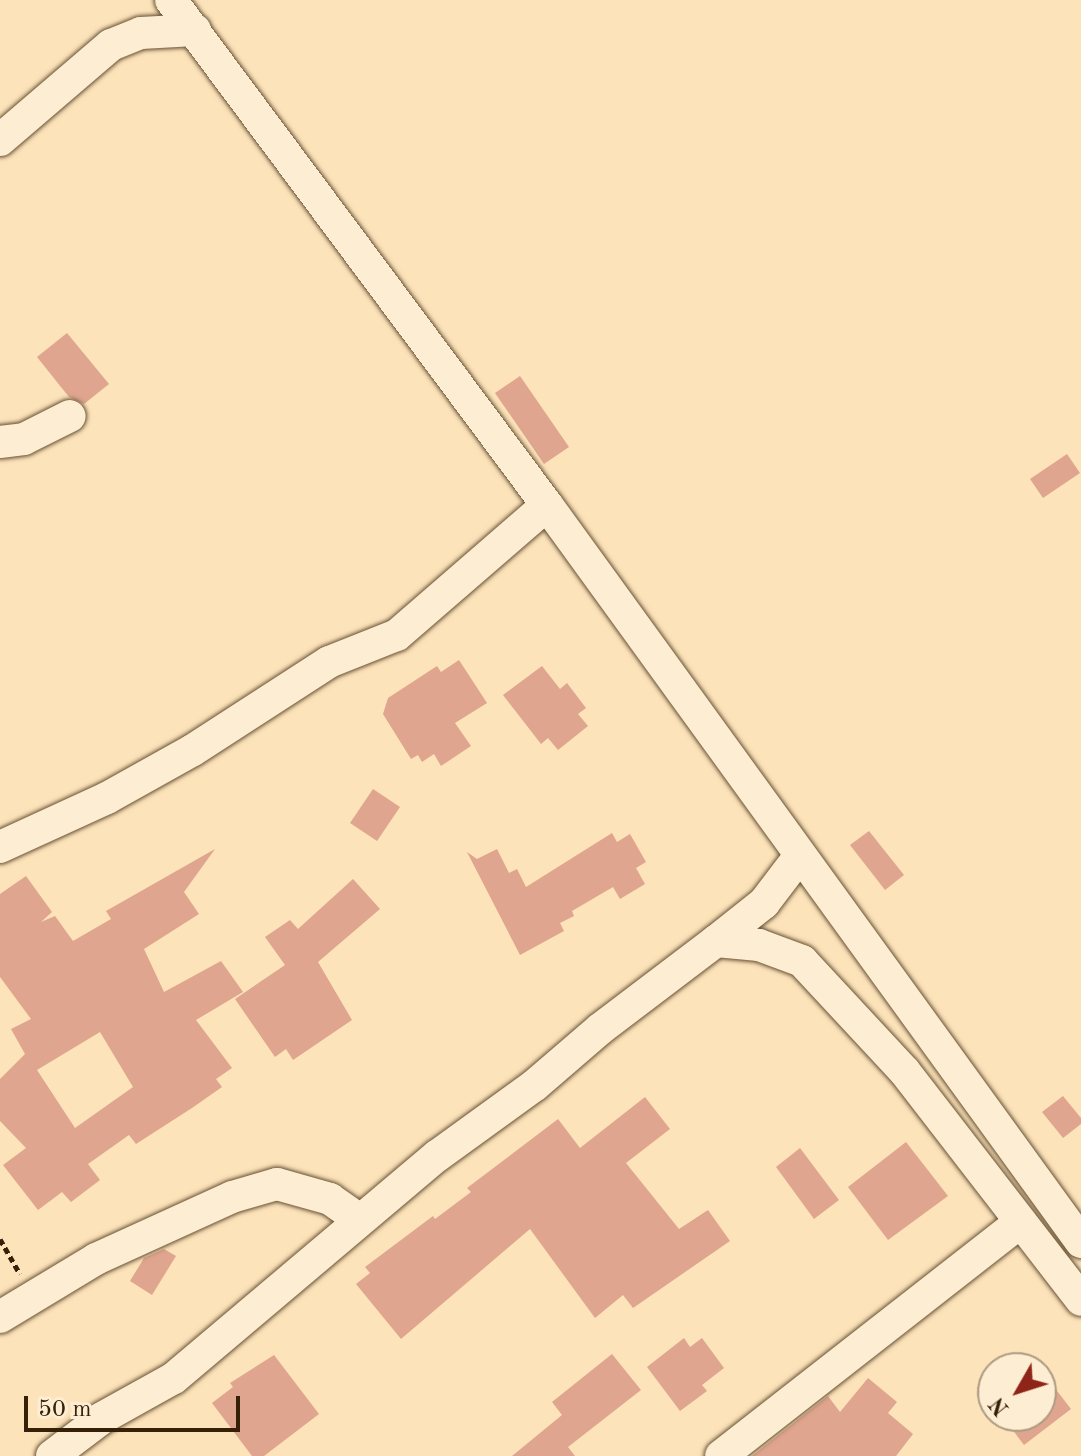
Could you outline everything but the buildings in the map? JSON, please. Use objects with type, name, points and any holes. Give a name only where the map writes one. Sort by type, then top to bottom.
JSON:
[{"type":"street","points":[[171,0],[547,505],[877,967],[1081,1242]]},
{"type":"street","points":[[0,140],[111,45],[141,33],[195,30]]},
{"type":"street","points":[[0,442],[24,439],[70,416]]},
{"type":"street","points":[[0,847],[180,757],[329,662],[397,635],[547,505]]},
{"type":"street","points":[[52,1456],[102,1418],[174,1378],[359,1219],[764,903],[799,857]]},
{"type":"street","points":[[716,941],[759,945],[802,961],[905,1072],[1081,1300]]},
{"type":"street","points":[[877,967],[905,1072]]},
{"type":"street","points":[[0,1317],[96,1259],[232,1197],[277,1184],[330,1199],[359,1219]]},
{"type":"street","points":[[721,1456],[1020,1222]]},
{"type":"path","points":[[0,1239],[33,1295]]}]
